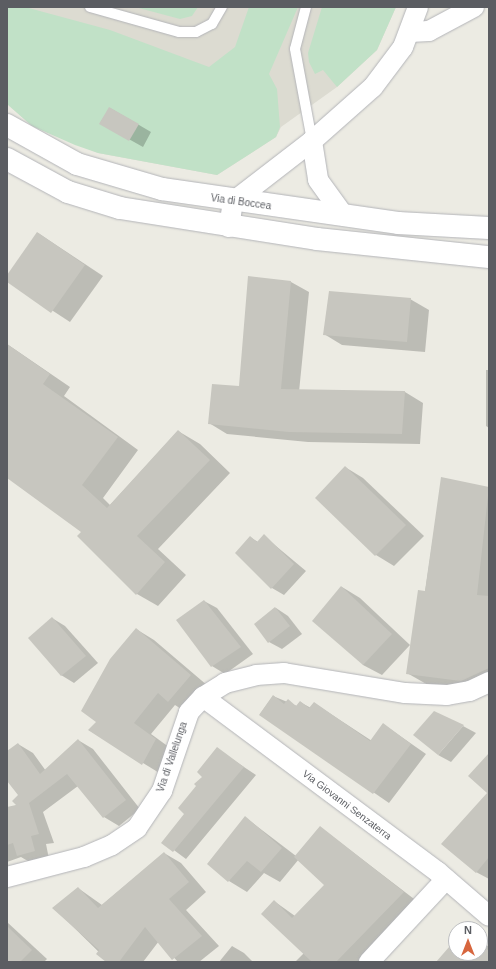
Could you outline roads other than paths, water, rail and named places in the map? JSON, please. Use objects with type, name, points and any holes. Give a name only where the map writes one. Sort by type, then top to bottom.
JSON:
[{"type":"main road","name":"Via di Boccea","points":[[7,125],[58,155],[98,171],[162,189],[233,202],[426,226],[489,228]]},
{"type":"main road","points":[[7,159],[54,186],[83,198],[146,213],[229,226],[489,257]]},
{"type":"street","points":[[229,226],[233,202],[312,141],[373,86],[410,32],[418,7]]},
{"type":"street","points":[[410,32],[429,31],[474,7]]},
{"type":"street","points":[[312,141],[318,180],[344,216]]},
{"type":"street","name":"Via di Vallelunga","points":[[7,877],[84,856],[112,845],[137,828],[162,791],[185,718],[203,696],[236,679],[273,673],[425,695],[458,694],[489,682]]},
{"type":"street","name":"Via Giovanni Senzaterra","points":[[203,696],[446,879],[489,916]]},
{"type":"street","points":[[369,962],[446,879]]},
{"type":"lane","points":[[90,7],[179,32],[196,32],[212,24],[222,7]]},
{"type":"lane","points":[[306,7],[295,49],[312,141]]}]
